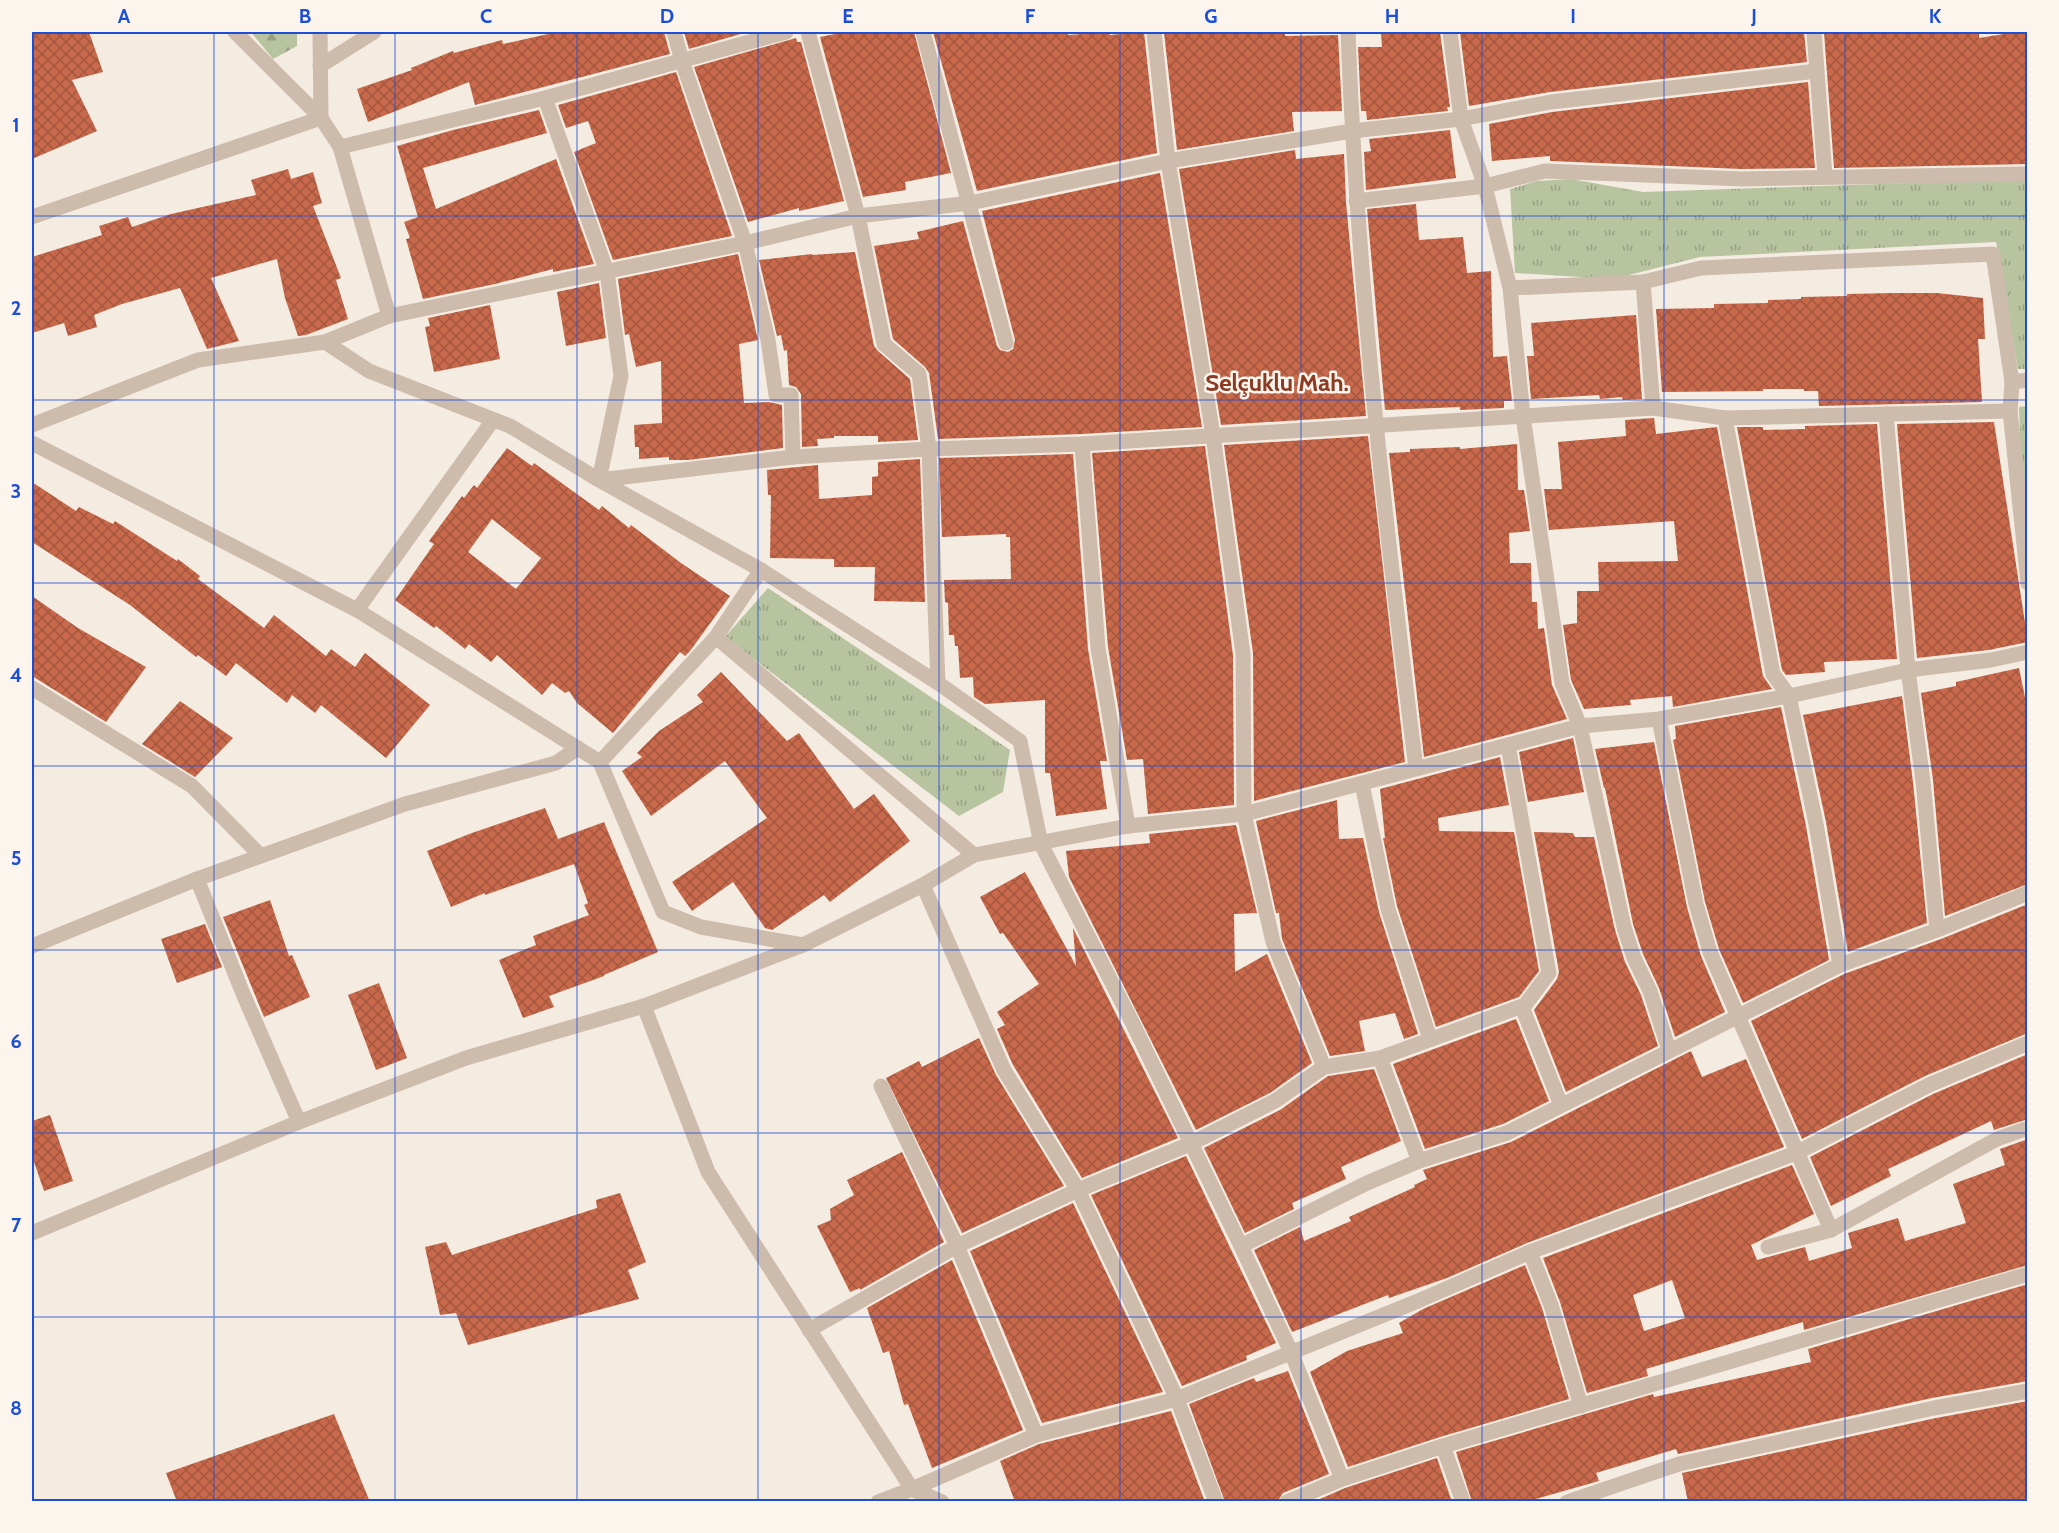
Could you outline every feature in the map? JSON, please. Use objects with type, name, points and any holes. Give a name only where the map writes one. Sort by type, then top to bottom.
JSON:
[{"type":"street","points":[[235,32],[321,118],[340,147],[389,316]]},
{"type":"street","points":[[320,32],[321,118]]},
{"type":"street","points":[[320,66],[374,32]]},
{"type":"street","points":[[674,32],[746,243],[768,340],[776,395],[791,395],[794,457]]},
{"type":"street","points":[[340,147],[545,98],[786,32]]},
{"type":"street","points":[[808,32],[858,216],[884,344],[919,374],[929,449],[938,683]]},
{"type":"street","points":[[923,32],[1006,343]]},
{"type":"street","points":[[1154,32],[1168,161],[1213,435],[1244,654],[1245,814],[1273,942],[1324,1067]]},
{"type":"street","points":[[1348,32],[1356,201],[1375,425],[1416,768]]},
{"type":"street","points":[[1450,32],[1461,120],[1485,186],[1510,288],[1523,416],[1562,683],[1580,726],[1624,927],[1634,958],[1650,991],[1669,1050]]},
{"type":"street","points":[[1814,32],[1825,177]]},
{"type":"street","points":[[32,425],[198,360],[325,342],[389,316],[746,243],[858,216],[970,204],[1168,161],[1352,131],[1461,120],[1551,102],[1817,71]]},
{"type":"street","points":[[545,98],[608,272],[621,376],[599,480]]},
{"type":"street","points":[[32,217],[321,118]]},
{"type":"street","points":[[1356,201],[1485,186],[1545,171],[1742,179],[2028,174]]},
{"type":"street","points":[[1510,288],[1643,282],[1701,268],[1993,254],[2012,382],[2010,411],[2028,583]]},
{"type":"street","points":[[1643,282],[1653,408]]},
{"type":"street","points":[[325,342],[369,371],[510,426],[599,480],[761,570],[938,683],[1020,741],[1041,844],[1131,1020],[1241,1246],[1291,1352],[1342,1479]]},
{"type":"street","points":[[2012,382],[2028,380]]},
{"type":"street","points":[[599,480],[794,457],[929,449],[1083,444],[1653,408],[1725,418],[2010,411]]},
{"type":"street","points":[[1886,414],[1908,670],[1923,781],[1937,930]]},
{"type":"street","points":[[1725,418],[1773,674],[1788,696],[1816,824],[1840,965]]},
{"type":"street","points":[[357,610],[493,420]]},
{"type":"street","points":[[32,443],[357,610],[600,762],[663,912],[701,927],[803,945]]},
{"type":"street","points":[[1083,444],[1098,648],[1128,826]]},
{"type":"street","points":[[600,762],[716,637],[761,570]]},
{"type":"street","points":[[716,637],[974,855]]},
{"type":"street","points":[[32,1233],[299,1122],[466,1058],[644,1006],[803,945],[922,885],[974,855],[1128,826],[1245,814],[1580,726],[1659,719],[1788,696],[1908,670],[1991,660],[2028,652]]},
{"type":"street","points":[[32,688],[192,786],[261,856]]},
{"type":"street","points":[[1659,719],[1695,904],[1710,952],[1831,1230]]},
{"type":"street","points":[[809,1329],[957,1246],[1078,1190],[1190,1144],[1275,1101],[1324,1067],[1380,1058],[1525,1005],[1549,973],[1508,745]]},
{"type":"street","points":[[32,946],[197,879],[405,804],[556,763],[578,748]]},
{"type":"street","points":[[1362,784],[1388,909],[1430,1039]]},
{"type":"street","points":[[197,879],[244,996],[299,1122]]},
{"type":"street","points":[[922,885],[1004,1070],[1078,1190],[1177,1399],[1216,1502]]},
{"type":"street","points":[[1241,1246],[1367,1183],[1419,1161],[1507,1133],[1840,965],[1937,930],[2028,893]]},
{"type":"street","points":[[644,1006],[708,1172],[912,1489],[942,1502]]},
{"type":"street","points":[[1522,1007],[1561,1105]]},
{"type":"street","points":[[878,1502],[1036,1435],[1177,1399],[1418,1301],[1530,1252],[1796,1153],[1929,1085],[2028,1043]]},
{"type":"street","points":[[1380,1058],[1419,1161]]},
{"type":"street","points":[[881,1086],[957,1246],[1036,1435]]},
{"type":"street","points":[[1768,1247],[1831,1230],[1997,1139],[2028,1128]]},
{"type":"street","points":[[1530,1252],[1551,1305],[1581,1406]]},
{"type":"street","points":[[1287,1502],[1342,1479],[1443,1446],[2028,1274]]},
{"type":"street","points":[[1567,1502],[1679,1464],[1934,1408],[2028,1390]]},
{"type":"street","points":[[1443,1446],[1463,1502]]},
{"type":"green space","points":[[251,32],[297,32],[297,46],[273,59]]},
{"type":"green space","points":[[1571,179],[1643,192],[2027,179],[2027,369],[2018,369],[1996,242],[1700,257],[1613,279],[1515,273],[1510,189],[1537,181]]},
{"type":"green space","points":[[2027,406],[2028,604],[2026,605],[2019,407]]},
{"type":"green space","points":[[768,588],[1010,750],[1003,792],[959,816],[725,637]]},
{"type":"building","points":[[32,32],[89,32],[103,72],[72,80],[97,131],[32,159]]},
{"type":"building","points":[[548,32],[664,32],[670,54],[475,105],[469,82],[368,122],[357,89],[412,70],[411,68],[453,51],[454,53],[502,40],[503,44],[548,34]]},
{"type":"building","points":[[684,32],[744,32],[744,33],[689,49]]},
{"type":"building","points":[[845,32],[914,32],[951,173],[905,182],[906,190],[863,197],[820,37]]},
{"type":"building","points":[[933,32],[1067,32],[1068,35],[1110,32],[1110,35],[1144,32],[1157,153],[977,191]]},
{"type":"building","points":[[1164,32],[1285,32],[1285,36],[1338,35],[1342,111],[1292,112],[1294,131],[1177,150]]},
{"type":"building","points":[[1381,32],[1440,32],[1450,107],[1447,107],[1448,111],[1367,120],[1366,111],[1361,111],[1358,47],[1382,47]]},
{"type":"building","points":[[1460,32],[1804,32],[1807,62],[1550,92],[1469,106]]},
{"type":"building","points":[[1824,32],[1979,32],[1979,38],[2027,32],[2028,164],[1834,168]]},
{"type":"building","points":[[796,38],[797,42],[801,42],[844,201],[799,211],[799,208],[748,222],[694,67]]},
{"type":"building","points":[[676,72],[732,236],[613,260],[574,152],[596,143],[588,121],[566,128],[558,105]]},
{"type":"building","points":[[1808,82],[1815,168],[1742,169],[1550,161],[1550,156],[1492,161],[1489,124],[1552,112]]},
{"type":"building","points":[[539,110],[547,133],[423,168],[436,209],[556,159],[594,264],[553,272],[553,269],[423,299],[406,239],[410,238],[404,222],[418,217],[397,146]]},
{"type":"building","points":[[1450,130],[1456,178],[1366,190],[1364,152],[1371,151],[1369,139]]},
{"type":"building","points":[[1295,150],[1296,159],[1344,154],[1346,202],[1366,416],[1221,425],[1179,169]]},
{"type":"building","points":[[288,169],[291,179],[313,172],[322,203],[313,206],[341,278],[336,280],[348,319],[298,336],[285,298],[277,259],[211,278],[239,341],[207,349],[180,288],[122,304],[94,315],[97,327],[68,336],[64,323],[32,333],[32,257],[102,235],[99,226],[128,217],[132,227],[171,214],[256,195],[251,180]]},
{"type":"building","points":[[1160,173],[1202,427],[938,439],[929,373],[893,339],[874,246],[919,239],[917,232],[963,221],[997,346],[1000,350],[1008,352],[1013,349],[1015,340],[982,211]]},
{"type":"building","points":[[1416,204],[1419,240],[1463,237],[1467,273],[1491,271],[1493,357],[1507,356],[1512,401],[1504,401],[1504,408],[1385,410],[1367,209]]},
{"type":"building","points":[[855,252],[874,346],[910,379],[918,440],[878,442],[878,436],[834,436],[834,438],[817,439],[818,446],[802,447],[801,394],[796,387],[789,385],[787,350],[784,351],[781,335],[777,336],[759,260]]},
{"type":"building","points":[[738,254],[758,340],[739,344],[744,403],[769,402],[782,405],[783,448],[688,460],[669,460],[669,457],[639,459],[639,447],[635,447],[634,425],[662,423],[661,361],[636,367],[629,334],[625,335],[618,279]]},
{"type":"building","points":[[599,283],[606,338],[566,346],[557,292]]},
{"type":"building","points":[[1937,293],[1983,298],[1985,339],[1978,339],[1982,402],[1819,406],[1818,391],[1804,391],[1804,389],[1662,392],[1656,309],[1714,308],[1714,304],[1768,303],[1768,300],[1801,299],[1801,297]]},
{"type":"building","points":[[490,305],[500,359],[434,372],[425,327],[430,326],[428,318]]},
{"type":"building","points":[[1636,315],[1642,399],[1623,400],[1622,397],[1600,399],[1599,395],[1531,399],[1527,356],[1534,356],[1531,323]]},
{"type":"building","points":[[1654,418],[1656,434],[1717,427],[1763,676],[1772,689],[1673,707],[1672,696],[1630,700],[1631,705],[1584,709],[1571,680],[1563,625],[1577,623],[1577,591],[1599,591],[1598,562],[1678,561],[1674,521],[1549,530],[1544,489],[1562,489],[1558,442],[1626,436],[1625,420]]},
{"type":"building","points":[[1994,422],[2028,642],[1989,650],[1917,658],[1897,424]]},
{"type":"building","points":[[1877,424],[1897,659],[1824,662],[1825,672],[1786,675],[1782,670],[1737,427],[1763,427],[1763,430]]},
{"type":"building","points":[[1368,436],[1405,762],[1254,801],[1253,653],[1224,445]]},
{"type":"building","points":[[1517,444],[1518,490],[1524,490],[1530,531],[1509,533],[1510,563],[1531,563],[1532,602],[1537,602],[1538,629],[1544,628],[1552,685],[1567,719],[1424,757],[1389,453],[1410,452],[1410,449],[1460,447],[1460,449]]},
{"type":"building","points":[[1205,446],[1233,655],[1234,805],[1148,814],[1143,759],[1127,760],[1108,647],[1092,453]]},
{"type":"building","points":[[507,448],[532,466],[534,463],[599,510],[602,506],[629,528],[631,525],[730,596],[690,651],[685,656],[680,652],[613,733],[577,703],[569,691],[565,693],[552,683],[542,695],[497,655],[491,662],[469,644],[465,649],[436,626],[434,628],[395,600],[434,544],[429,541],[462,496],[464,498],[474,485],[477,488]],"holes":[[[492,519],[541,558],[516,589],[468,552]]]},
{"type":"building","points":[[1073,454],[1088,649],[1107,761],[1100,761],[1107,809],[1056,816],[1050,773],[1045,773],[1045,700],[985,704],[974,697],[973,677],[960,678],[958,646],[955,646],[954,635],[949,635],[948,603],[945,602],[944,580],[1011,579],[1010,537],[1006,537],[1006,534],[942,537],[939,458]]},
{"type":"building","points":[[920,459],[925,602],[874,601],[875,567],[834,567],[834,559],[770,558],[771,495],[768,495],[767,470],[818,465],[819,499],[872,495],[872,477],[878,476],[878,462]]},
{"type":"building","points":[[32,482],[76,511],[79,507],[113,524],[115,521],[177,561],[178,559],[200,576],[198,579],[264,628],[274,615],[326,656],[331,649],[355,667],[365,653],[430,705],[386,758],[321,705],[315,713],[292,695],[287,703],[236,663],[226,676],[198,655],[196,657],[130,605],[32,542]]},
{"type":"building","points":[[32,596],[78,628],[146,667],[106,722],[32,676]]},
{"type":"building","points":[[2019,668],[2028,712],[2028,884],[1945,916],[1933,780],[1921,693],[1956,686],[1956,682]]},
{"type":"building","points":[[721,672],[787,741],[799,733],[854,809],[874,794],[910,841],[830,902],[824,895],[772,930],[765,928],[733,882],[692,911],[672,882],[767,818],[725,761],[651,816],[622,771],[642,757],[637,753],[659,731],[703,702],[697,695]]},
{"type":"building","points":[[1902,696],[1927,923],[1848,952],[1826,822],[1803,715]]},
{"type":"building","points":[[180,701],[233,738],[195,777],[142,744]]},
{"type":"building","points":[[1781,707],[1806,826],[1829,960],[1743,1003],[1719,949],[1705,902],[1673,740],[1676,739],[1675,726]]},
{"type":"building","points":[[1573,738],[1584,792],[1528,802],[1519,752]]},
{"type":"building","points":[[1654,742],[1687,907],[1701,956],[1725,1012],[1675,1037],[1659,988],[1643,954],[1633,924],[1595,749]]},
{"type":"building","points":[[1500,757],[1509,805],[1438,818],[1439,831],[1514,832],[1539,971],[1519,997],[1436,1027],[1397,906],[1383,838],[1385,838],[1380,789]]},
{"type":"building","points":[[1337,800],[1339,839],[1363,838],[1379,912],[1418,1034],[1404,1039],[1395,1013],[1359,1021],[1365,1051],[1330,1056],[1282,939],[1279,913],[1276,913],[1256,821]]},
{"type":"building","points":[[545,808],[558,839],[604,822],[658,952],[604,976],[549,996],[554,1007],[523,1018],[499,960],[536,945],[533,936],[589,915],[584,905],[588,903],[574,864],[485,895],[485,893],[451,907],[427,851]]},
{"type":"building","points":[[1236,825],[1257,913],[1234,914],[1235,972],[1267,954],[1312,1063],[1270,1093],[1196,1130],[1069,877],[1066,851],[1150,843],[1149,834]]},
{"type":"building","points":[[1534,832],[1573,833],[1575,837],[1594,837],[1615,930],[1658,1046],[1566,1092],[1534,1010],[1557,979],[1559,972]]},
{"type":"building","points":[[1025,872],[1076,966],[1073,928],[1178,1138],[1082,1178],[1013,1065],[997,1029],[1005,1025],[997,1012],[1039,984],[1003,933],[1000,934],[980,897]]},
{"type":"building","points":[[270,900],[289,956],[292,955],[310,997],[264,1017],[223,917]]},
{"type":"building","points":[[2028,904],[2028,1033],[1925,1076],[1802,1139],[1751,1021],[1844,974]]},
{"type":"building","points":[[205,924],[222,967],[177,983],[161,939]]},
{"type":"building","points":[[379,983],[407,1058],[376,1070],[348,995]]},
{"type":"building","points":[[1516,1019],[1549,1101],[1503,1124],[1425,1149],[1393,1064]]},
{"type":"building","points":[[979,1038],[996,1075],[1064,1186],[962,1233],[886,1078],[919,1061],[922,1067]]},
{"type":"building","points":[[1691,1051],[1702,1077],[1746,1059],[1784,1147],[1527,1243],[1447,1278],[1389,1298],[1388,1295],[1292,1332],[1254,1250],[1300,1227],[1304,1241],[1351,1221],[1349,1217],[1415,1187],[1414,1185],[1427,1179],[1423,1170],[1511,1142]]},
{"type":"building","points":[[2028,1054],[2028,1119],[1994,1130],[1991,1121],[1888,1169],[1891,1176],[1831,1206],[1810,1157],[1933,1094]]},
{"type":"building","points":[[1374,1069],[1401,1141],[1341,1167],[1346,1179],[1292,1203],[1294,1209],[1245,1233],[1204,1148],[1280,1110],[1328,1076]]},
{"type":"building","points":[[50,1115],[73,1181],[44,1191],[32,1156],[32,1121]]},
{"type":"building","points":[[2028,1139],[2028,1265],[1804,1330],[1803,1322],[1646,1369],[1648,1376],[1587,1393],[1560,1302],[1543,1258],[1792,1165],[1814,1214],[1751,1245],[1757,1260],[1805,1247],[1809,1261],[1852,1248],[1848,1233],[1898,1218],[1905,1241],[1966,1223],[1953,1184],[2005,1165],[2000,1149]],"holes":[[[1672,1280],[1685,1318],[1644,1331],[1633,1295]]]},
{"type":"building","points":[[902,1152],[944,1242],[860,1290],[860,1288],[850,1292],[817,1226],[831,1220],[830,1209],[854,1195],[847,1180]]},
{"type":"building","points":[[1186,1156],[1276,1343],[1246,1356],[1247,1360],[1182,1386],[1091,1195]]},
{"type":"building","points":[[620,1193],[646,1262],[628,1270],[639,1299],[468,1345],[456,1313],[440,1315],[425,1247],[446,1242],[452,1255],[597,1208],[596,1200]]},
{"type":"building","points":[[1073,1203],[1163,1392],[1042,1423],[970,1251]]},
{"type":"building","points":[[952,1260],[1023,1430],[932,1468],[908,1404],[904,1405],[889,1351],[883,1353],[867,1308]]},
{"type":"building","points":[[1525,1265],[1542,1308],[1569,1399],[1348,1467],[1310,1372],[1347,1351],[1403,1333],[1399,1323],[1423,1309]]},
{"type":"building","points":[[2028,1284],[2028,1381],[1932,1398],[1678,1454],[1676,1449],[1596,1473],[1599,1481],[1525,1502],[1472,1502],[1456,1452],[1653,1394],[1654,1397],[1811,1362],[1808,1349]]},
{"type":"building","points":[[1288,1371],[1329,1474],[1283,1493],[1277,1502],[1225,1502],[1189,1404],[1254,1378],[1256,1382]]},
{"type":"building","points":[[2028,1401],[2028,1502],[1688,1502],[1682,1473],[1936,1418]]},
{"type":"building","points":[[1171,1411],[1205,1502],[1015,1502],[1000,1461],[1039,1444]]},
{"type":"building","points":[[334,1414],[370,1502],[177,1502],[166,1473]]},
{"type":"building","points":[[1437,1458],[1452,1502],[1313,1502],[1345,1488]]},
{"type":"district","name":"Selçuklu Mah.","points":[[1277,382]]}]
